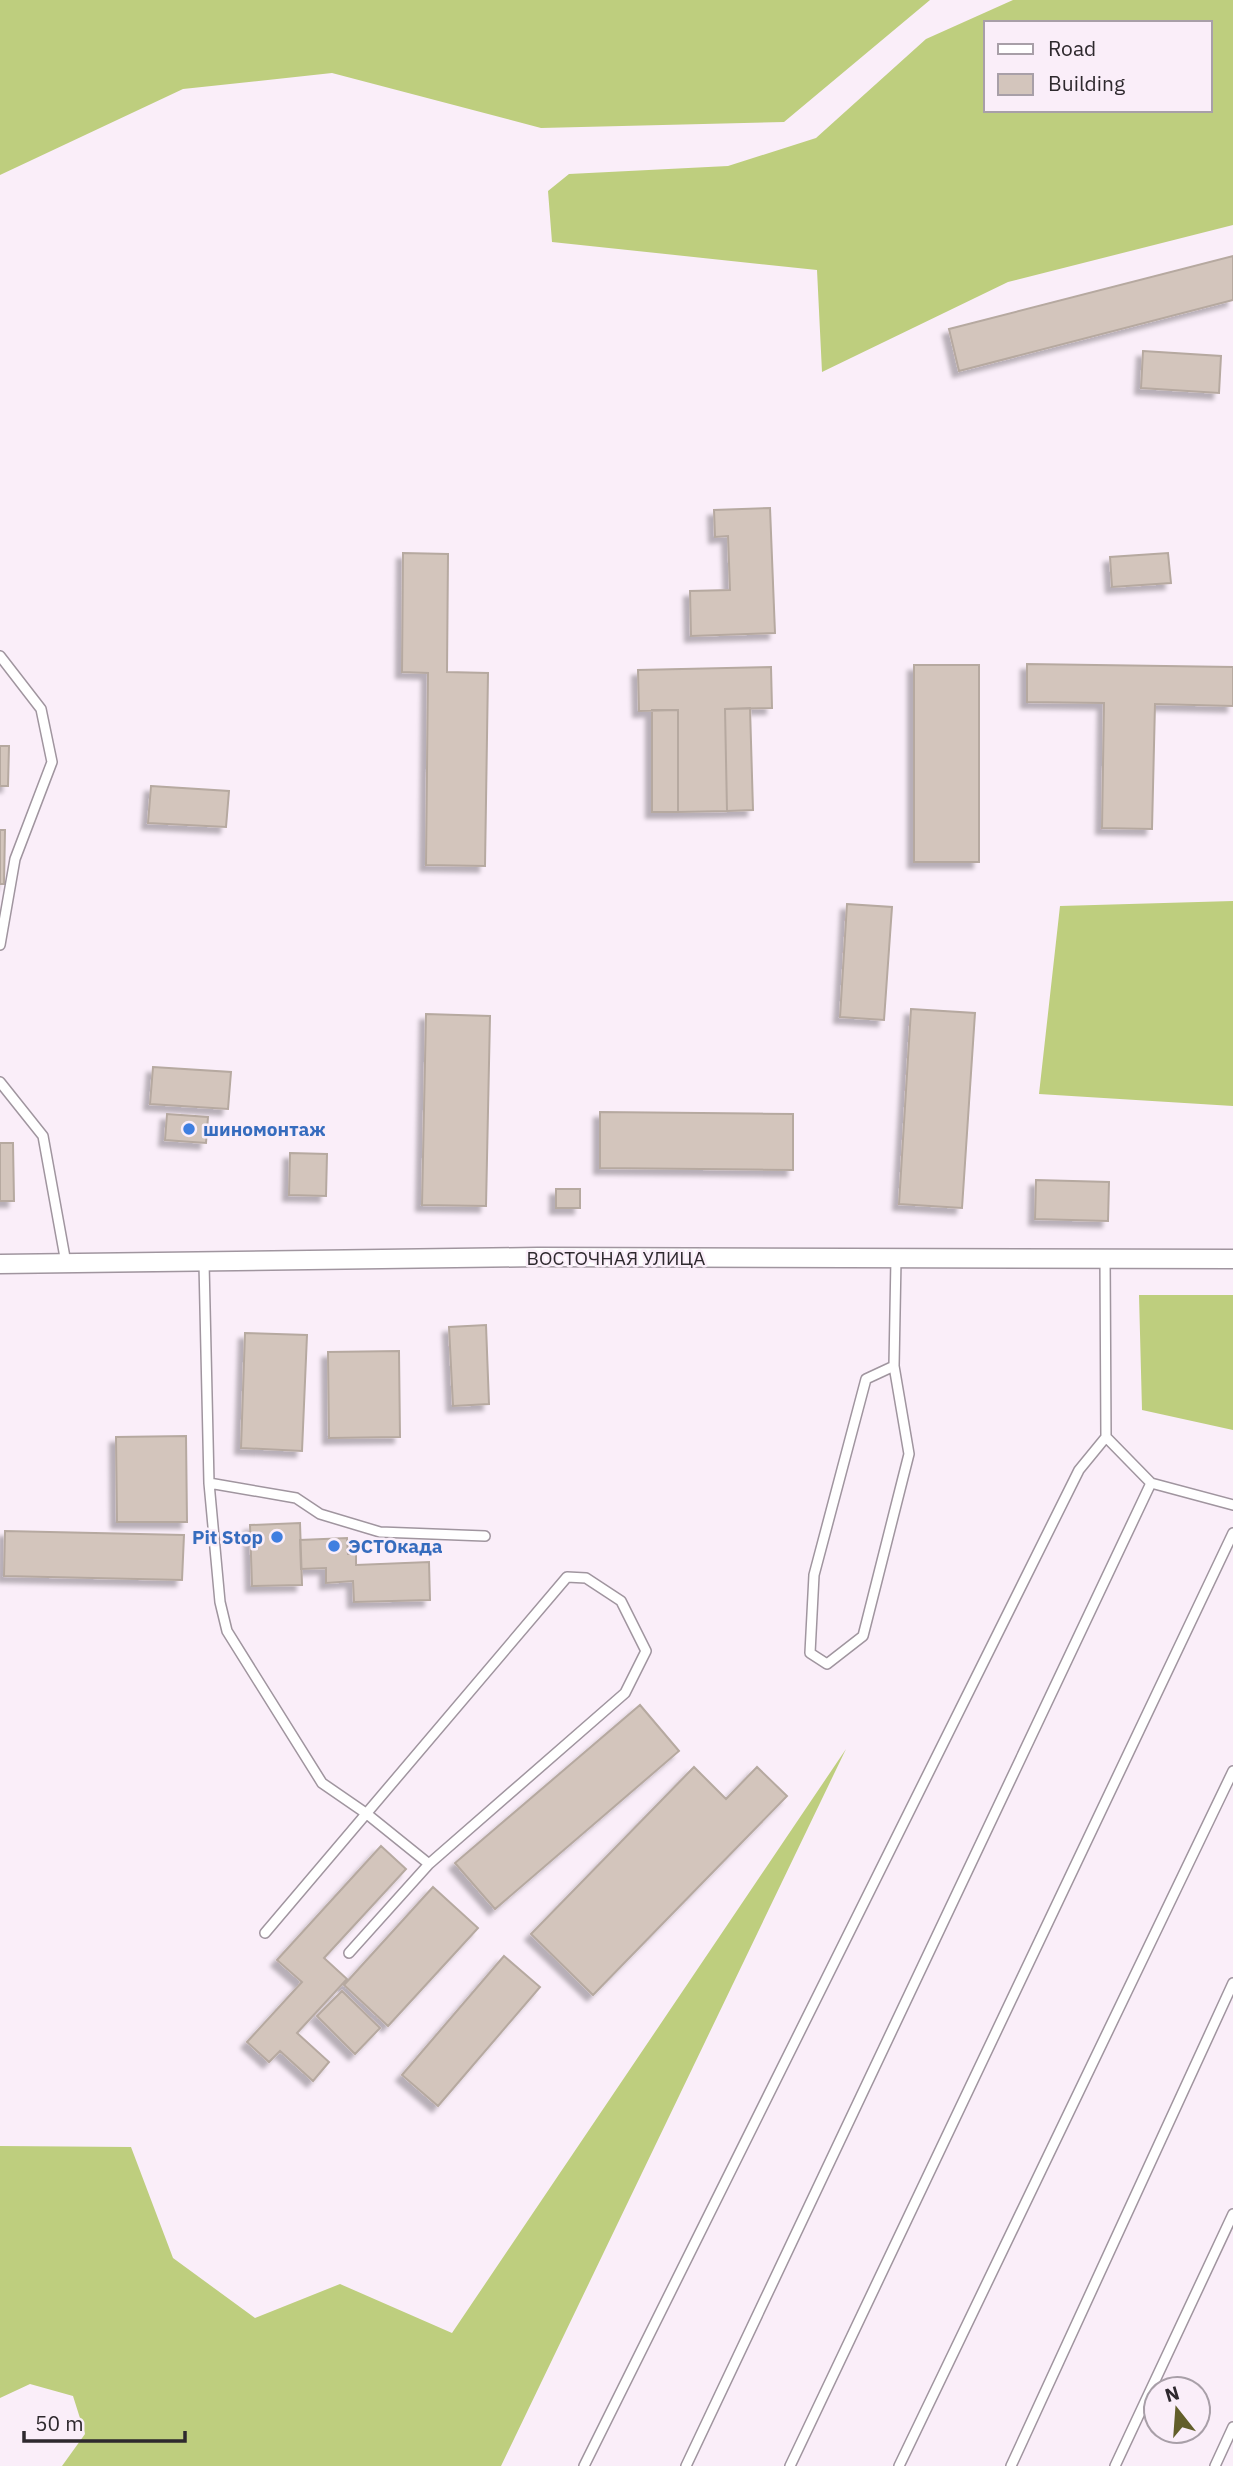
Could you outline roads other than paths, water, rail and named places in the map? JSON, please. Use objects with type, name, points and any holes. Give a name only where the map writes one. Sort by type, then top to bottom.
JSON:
[{"type":"street","name":"ВОСТОЧНАЯ УЛИЦА","points":[[0,1264],[538,1257],[1233,1259]]},
{"type":"lane","points":[[0,656],[41,709],[52,762],[15,859],[0,945]]},
{"type":"lane","points":[[0,1082],[43,1136],[66,1263]]},
{"type":"lane","points":[[584,2466],[1079,1470],[1106,1437],[1105,1257]]},
{"type":"lane","points":[[894,1366],[866,1380],[814,1575],[810,1653],[827,1664],[863,1636],[909,1454],[894,1366],[896,1259]]},
{"type":"lane","points":[[204,1263],[209,1483],[220,1601],[227,1631],[322,1783],[367,1814],[429,1864]]},
{"type":"lane","points":[[1106,1437],[1151,1483],[1233,1505]]},
{"type":"lane","points":[[209,1483],[296,1498],[320,1514],[380,1532],[485,1536]]},
{"type":"lane","points":[[686,2466],[1151,1483]]},
{"type":"lane","points":[[790,2466],[1233,1533]]},
{"type":"lane","points":[[265,1934],[567,1577],[586,1578],[621,1601],[646,1651],[625,1693],[429,1864],[349,1953]]},
{"type":"lane","points":[[899,2466],[1233,1771]]},
{"type":"lane","points":[[1011,2466],[1233,1983]]},
{"type":"lane","points":[[1115,2466],[1233,2214]]},
{"type":"lane","points":[[1215,2466],[1233,2427]]},
{"type":"place","name":"шиномонтаж","points":[[189,1129]]},
{"type":"place","name":"Pit Stop","points":[[277,1537]]},
{"type":"place","name":"ЭСТОкада","points":[[334,1546]]}]
